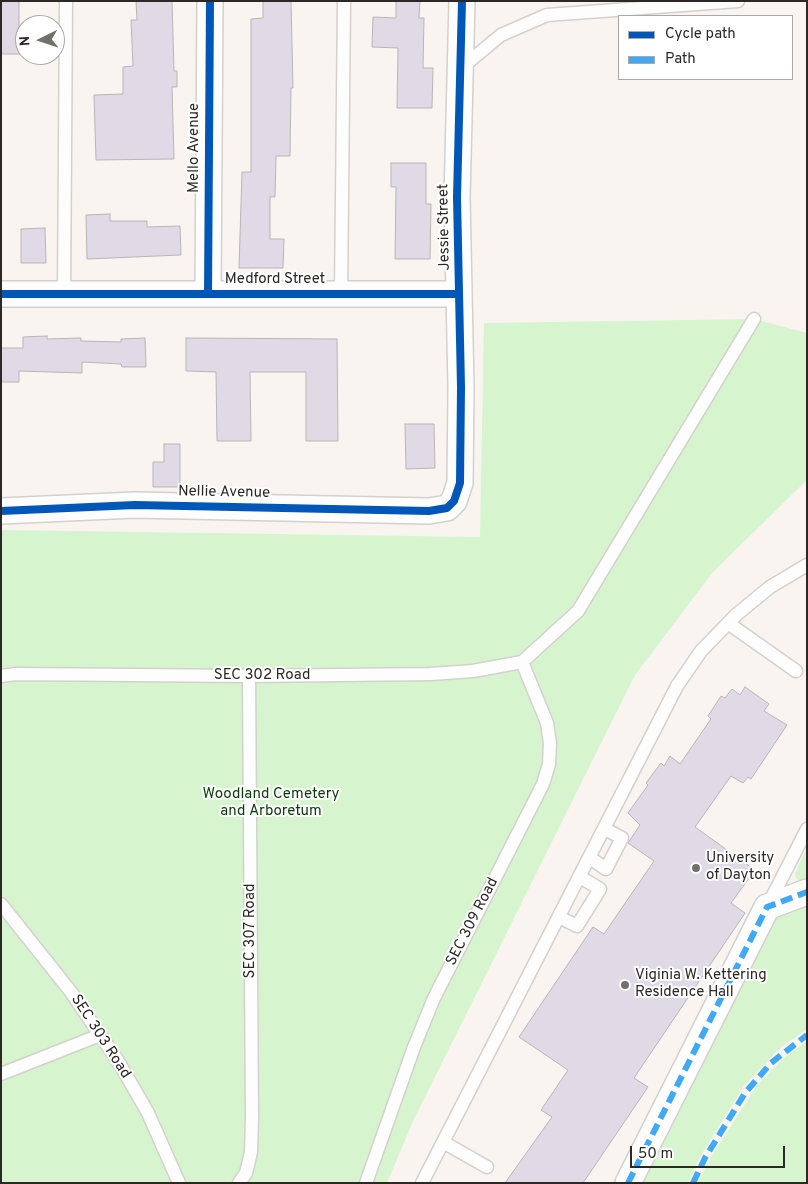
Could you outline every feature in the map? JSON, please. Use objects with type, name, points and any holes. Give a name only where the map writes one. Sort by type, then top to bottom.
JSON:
[{"type":"street","name":"Mello Avenue","points":[[208,294],[210,1]]},
{"type":"street","name":"Jessie Street","points":[[447,508],[454,501],[460,483],[461,387],[458,197],[462,1]]},
{"type":"street","name":"Medford Street","points":[[1,294],[459,294]]},
{"type":"street","name":"Nellie Avenue","points":[[1,511],[135,505],[429,511],[447,508]]},
{"type":"street","points":[[628,1183],[767,907],[807,892]]},
{"type":"lane","points":[[64,294],[66,1]]},
{"type":"lane","points":[[341,294],[344,1]]},
{"type":"lane","points":[[460,69],[501,35],[547,15],[738,1]]},
{"type":"lane","points":[[522,662],[578,611],[754,319]]},
{"type":"lane","points":[[422,1183],[677,686],[701,651],[728,623],[770,587],[807,565]]},
{"type":"lane","points":[[728,623],[796,671]]},
{"type":"lane","name":"SEC 302 Road","points":[[1,676],[16,674],[249,676],[438,674],[522,662]]},
{"type":"lane","name":"SEC 309 Road","points":[[366,1183],[414,1047],[434,998],[543,784],[549,764],[550,743],[547,723],[522,662]]},
{"type":"lane","name":"SEC 307 Road","points":[[239,1183],[246,1173],[251,1152],[252,1117],[249,676]]},
{"type":"lane","points":[[590,858],[606,868],[622,838],[605,829]]},
{"type":"lane","points":[[767,907],[807,829]]},
{"type":"lane","points":[[559,917],[578,926],[600,889],[580,877]]},
{"type":"lane","name":"SEC 303 Road","points":[[1,904],[71,992],[100,1035],[142,1102],[179,1183]]},
{"type":"lane","points":[[1,1074],[100,1035]]},
{"type":"lane","points":[[443,1142],[487,1167]]},
{"type":"green space","name":"Woodland Cemetery and Arboretum","points":[[754,319],[807,333],[807,480],[713,572],[635,675],[414,1119],[387,1183],[1,1183],[1,530],[480,537],[484,323]]},
{"type":"green space","points":[[807,848],[807,882],[803,883],[796,878],[795,873]]},
{"type":"green space","points":[[807,903],[807,1029],[780,1048],[744,1086],[700,1157],[688,1183],[637,1183],[770,922],[779,913]]},
{"type":"green space","points":[[807,1041],[807,1183],[698,1183],[710,1159],[757,1085],[786,1056]]},
{"type":"building","points":[[1,1],[19,1],[19,15],[15,15],[15,54],[1,54]]},
{"type":"building","points":[[136,1],[172,1],[174,71],[177,71],[177,87],[172,87],[174,159],[96,160],[94,95],[123,94],[123,67],[133,66],[131,20],[137,20]]},
{"type":"building","points":[[263,1],[291,1],[293,88],[291,88],[290,156],[276,156],[275,197],[270,197],[270,239],[284,239],[283,268],[239,268],[242,172],[251,172],[251,19],[263,18]]},
{"type":"building","points":[[396,1],[420,1],[419,18],[424,18],[423,68],[433,68],[432,108],[397,108],[398,48],[372,47],[373,17],[396,18]]},
{"type":"building","points":[[391,163],[426,163],[426,204],[431,204],[430,259],[395,259],[396,187],[391,187]]},
{"type":"building","points":[[110,214],[110,221],[147,221],[147,227],[180,226],[181,255],[87,259],[86,215]]},
{"type":"building","points":[[45,228],[46,263],[21,263],[21,229]]},
{"type":"building","points":[[47,336],[47,339],[81,338],[81,341],[121,342],[121,339],[145,338],[146,367],[122,367],[121,364],[82,362],[82,373],[19,371],[19,382],[1,382],[1,348],[23,348],[23,337]]},
{"type":"building","points":[[186,338],[337,339],[338,441],[306,441],[306,372],[250,372],[251,441],[217,441],[216,372],[186,371]]},
{"type":"building","points":[[405,424],[434,424],[435,468],[406,469]]},
{"type":"building","points":[[164,444],[180,444],[180,487],[153,487],[153,462],[164,462]]},
{"type":"building","name":"Viginia W. Kettering Residence Hall","points":[[745,687],[769,704],[764,711],[787,725],[751,779],[748,777],[743,783],[731,776],[695,827],[755,870],[731,903],[745,913],[634,1078],[648,1087],[583,1183],[505,1183],[552,1117],[541,1110],[568,1070],[519,1037],[593,927],[604,934],[654,861],[628,843],[640,825],[628,813],[648,785],[646,783],[661,763],[664,766],[670,756],[680,764],[711,719],[708,716],[721,696],[725,698],[732,689],[740,695]]},
{"type":"marked path","points":[[628,1183],[767,907],[807,892]]},
{"type":"marked path","points":[[693,1183],[705,1158],[745,1093],[771,1063],[807,1035]]},
{"type":"cycle path","points":[[208,294],[210,1]]},
{"type":"cycle path","points":[[1,511],[135,505],[429,511],[447,508],[454,501],[460,483],[461,387],[457,197],[462,1]]},
{"type":"cycle path","points":[[1,294],[459,294]]},
{"type":"place","name":"University of Dayton","points":[[696,868]]},
{"type":"place","name":"Viginia W. Kettering Residence Hall","points":[[625,985]]}]
